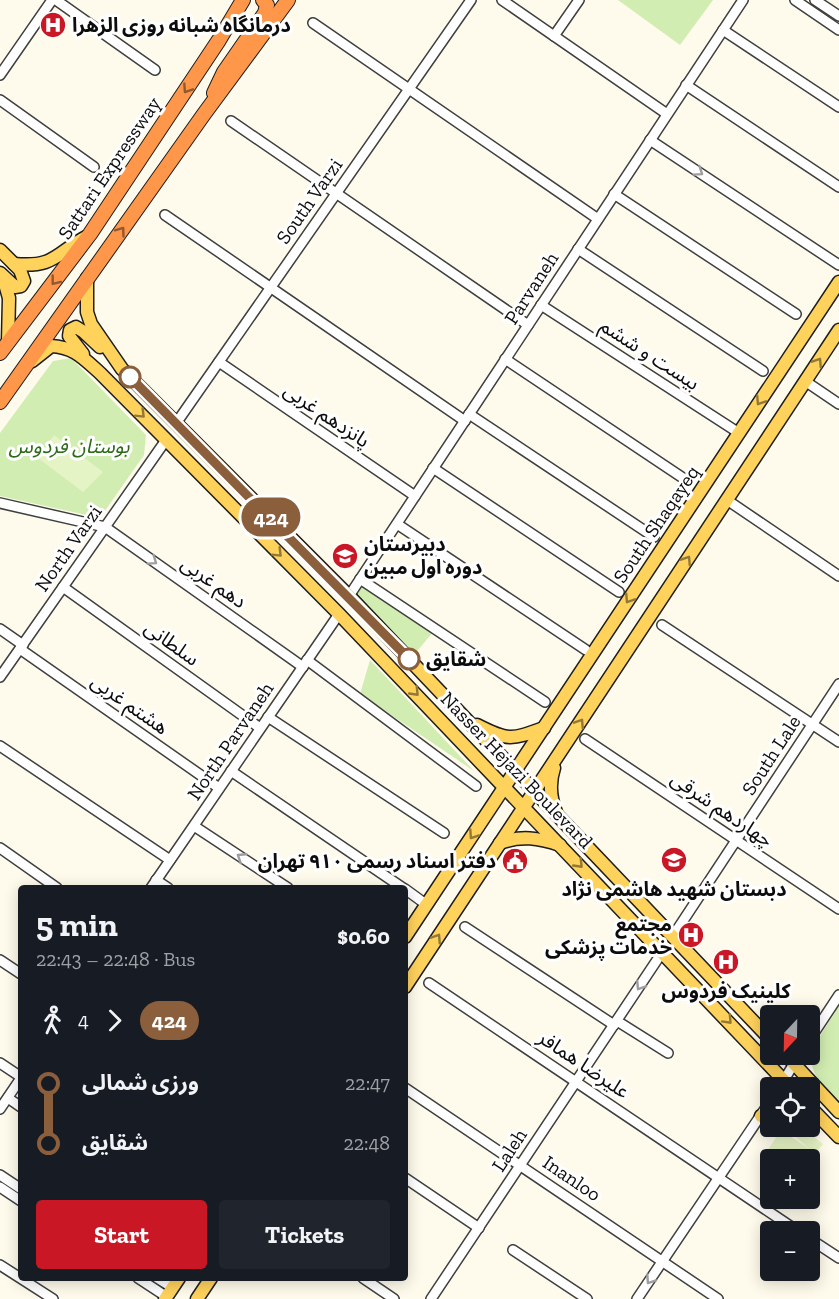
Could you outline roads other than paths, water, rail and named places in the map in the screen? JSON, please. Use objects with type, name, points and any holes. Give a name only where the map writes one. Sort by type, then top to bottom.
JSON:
[{"type":"highway","name":"Sattari Expressway","points":[[4,348],[90,234],[219,40],[243,0]]},
{"type":"highway","points":[[219,40],[253,0]]},
{"type":"highway","points":[[204,114],[224,72],[265,13],[267,5],[263,0]]},
{"type":"highway","points":[[0,402],[204,114],[288,0]]},
{"type":"main road","points":[[14,264],[33,266],[44,264],[90,234]]},
{"type":"main road","points":[[0,250],[24,277],[21,286],[11,285],[1,275]]},
{"type":"main road","points":[[1,275],[9,298],[4,348]]},
{"type":"main road","name":"Nasser Hejazi Boulevard","points":[[87,278],[87,312],[91,324],[122,369],[349,596],[760,1028]]},
{"type":"main road","name":"South Shaqayeq","points":[[408,933],[839,282]]},
{"type":"main road","points":[[99,373],[69,336],[73,328],[76,327],[84,332],[122,369]]},
{"type":"main road","points":[[408,982],[839,330]]},
{"type":"main road","name":"Nasser Hejazi Boulevard","points":[[22,370],[51,346],[72,350],[99,373],[339,614],[505,786],[663,951],[777,1077]]},
{"type":"main road","points":[[468,720],[501,737],[514,737],[544,728]]},
{"type":"main road","points":[[556,758],[550,786],[552,803],[557,816]]},
{"type":"main road","points":[[500,843],[527,837],[562,846]]},
{"type":"main road","points":[[802,1065],[839,1112]]},
{"type":"main road","points":[[820,1119],[839,1137]]},
{"type":"main road","points":[[197,1299],[209,1281]]},
{"type":"street","points":[[0,75],[54,0],[155,70]]},
{"type":"street","name":"South Varzi","points":[[177,422],[471,0]]},
{"type":"street","points":[[502,0],[667,114]]},
{"type":"street","points":[[554,36],[579,0]]},
{"type":"street","name":"Parvaneh","points":[[349,596],[743,0]]},
{"type":"street","points":[[795,0],[839,30]]},
{"type":"street","points":[[815,0],[839,16]]},
{"type":"street","points":[[313,23],[598,219]]},
{"type":"street","points":[[723,30],[839,107]]},
{"type":"street","points":[[686,85],[839,187]]},
{"type":"street","points":[[0,100],[94,167]]},
{"type":"street","points":[[231,122],[528,325]]},
{"type":"street","points":[[650,140],[839,265]]},
{"type":"street","points":[[614,194],[796,314]]},
{"type":"street","points":[[165,215],[467,417],[654,537]]},
{"type":"street","points":[[578,249],[763,371]]},
{"type":"street","name":"بیست و ششم","points":[[541,305],[739,433]]},
{"type":"street","points":[[505,359],[686,480]]},
{"type":"street","name":"پانزدهم غربی","points":[[219,362],[415,496]]},
{"type":"street","points":[[806,381],[839,404]]},
{"type":"street","name":"North Varzi","points":[[0,678],[166,440]]},
{"type":"street","points":[[433,468],[619,592]]},
{"type":"street","points":[[727,500],[839,576]]},
{"type":"street","points":[[0,503],[105,527]]},
{"type":"street","points":[[397,524],[586,650]]},
{"type":"street","name":"دهم غربی","points":[[105,527],[305,663],[476,786]]},
{"type":"street","points":[[360,579],[545,702]]},
{"type":"street","name":"سلطانی","points":[[63,587],[260,728]]},
{"type":"street","name":"North Parvaneh","points":[[154,884],[339,614]]},
{"type":"street","points":[[663,625],[839,742]]},
{"type":"street","name":"هشتم غربی","points":[[0,629],[21,647],[219,788]]},
{"type":"street","name":"South Lale","points":[[673,936],[839,684]]},
{"type":"street","points":[[268,717],[444,833]]},
{"type":"street","name":"چهاردهم شرقی","points":[[585,739],[839,909]]},
{"type":"street","points":[[0,746],[170,860]]},
{"type":"street","points":[[231,771],[398,885]]},
{"type":"street","points":[[194,826],[283,885]]},
{"type":"street","points":[[0,848],[53,885]]},
{"type":"street","points":[[408,892],[427,904]]},
{"type":"street","points":[[465,927],[615,1023],[668,1053]]},
{"type":"street","name":"Laleh","points":[[431,1299],[663,951]]},
{"type":"street","points":[[0,960],[18,972]]},
{"type":"street","name":"علیرضا همافر","points":[[429,982],[783,1221]]},
{"type":"street","points":[[820,1024],[839,995]]},
{"type":"street","points":[[0,1063],[18,1076]]},
{"type":"street","points":[[0,1109],[18,1083]]},
{"type":"street","name":"Inanloo","points":[[408,1090],[718,1299]]},
{"type":"street","points":[[8,1098],[18,1105]]},
{"type":"street","points":[[637,1299],[719,1177],[760,1122]]},
{"type":"street","points":[[0,1175],[18,1187]]},
{"type":"street","points":[[408,1180],[479,1228]]},
{"type":"street","points":[[0,1187],[18,1199]]},
{"type":"street","points":[[820,1246],[839,1258]]},
{"type":"street","points":[[513,1250],[588,1299]]},
{"type":"street","points":[[0,1265],[18,1277]]},
{"type":"street","points":[[25,1281],[53,1299]]},
{"type":"street","points":[[146,1281],[171,1291]]},
{"type":"street","points":[[367,1281],[394,1299]]},
{"type":"place","name":"درمانگاه شبانه روزی الزهرا","points":[[53,25]]},
{"type":"place","name":"دبیرستان دوره اول مبین","points":[[345,556]]},
{"type":"place","name":"شقایق","points":[[409,659]]},
{"type":"place","name":"دبستان شهید هاشمی نژاد","points":[[674,860]]},
{"type":"place","name":"دفتر اسناد رسمی ۹۱۰ تهران","points":[[515,861]]},
{"type":"place","name":"مجتمع خدمات پزشکی","points":[[691,935]]},
{"type":"place","name":"کلینیک فردوس","points":[[726,962]]},
{"type":"park label","name":"بوستان فردوس","points":[[69,446]]}]
